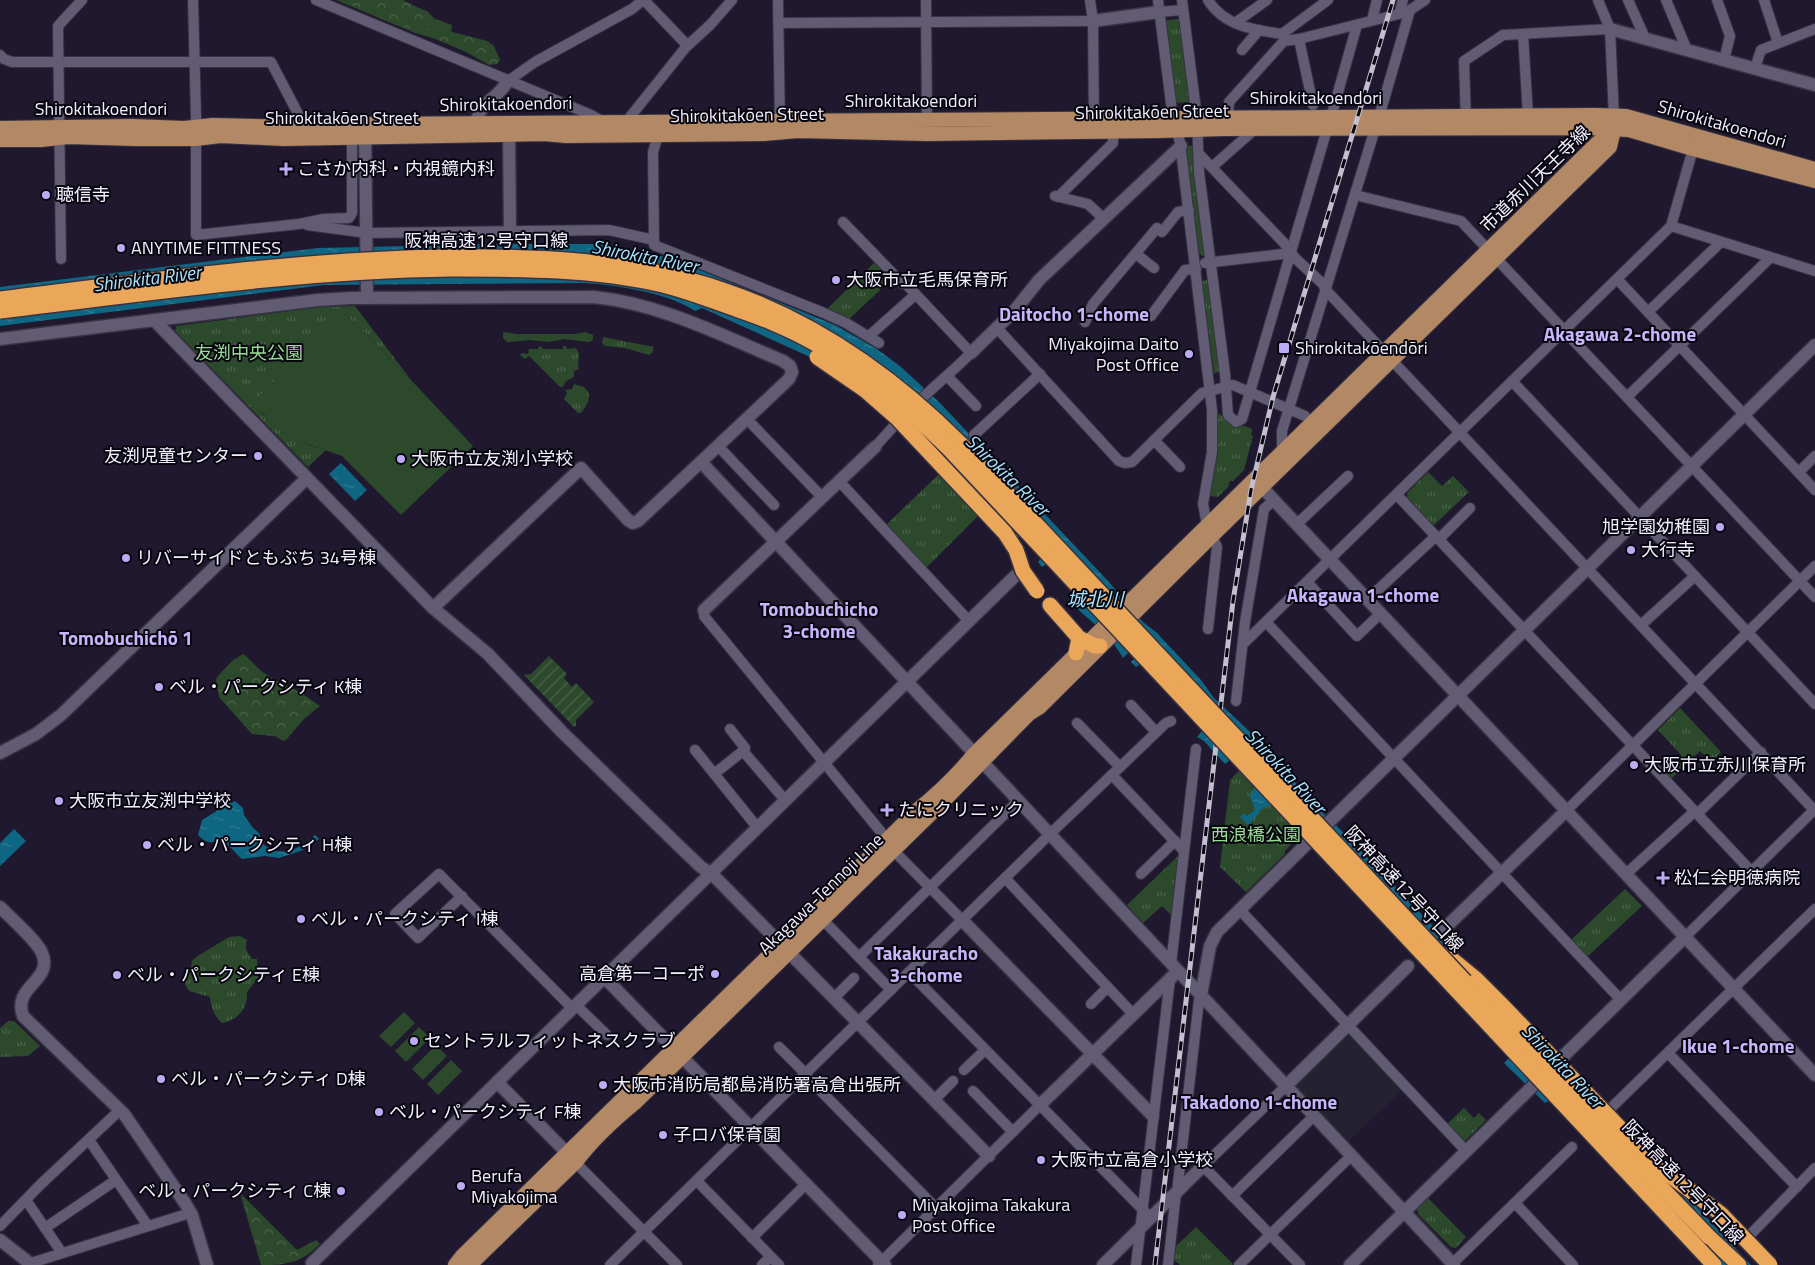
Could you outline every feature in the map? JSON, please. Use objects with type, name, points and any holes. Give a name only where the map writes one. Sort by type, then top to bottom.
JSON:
[{"type":"highway","name":"阪神高速12号守口線","points":[[0,299],[292,264],[376,259],[497,257],[588,261],[642,268],[724,290],[779,312],[830,340],[855,355],[895,384],[939,422],[1532,1054],[1738,1265]]},
{"type":"highway","name":"阪神高速12号守口線","points":[[0,311],[292,276],[376,271],[553,270],[610,275],[666,286],[774,323],[824,350],[882,389],[931,431],[1714,1265]]},
{"type":"highway","points":[[720,303],[819,358],[865,390],[892,412],[1005,533],[1016,550],[1023,571],[1037,591]]},
{"type":"highway","points":[[1050,605],[1090,641],[1076,653]]},
{"type":"highway","points":[[1414,928],[1476,979],[1660,1168],[1721,1214],[1770,1265]]},
{"type":"highway","points":[[1716,1244],[1734,1265]]},
{"type":"main road","name":"Shirokitakoendori","points":[[1466,122],[1528,116],[1596,115],[1629,130],[1815,181]]},
{"type":"main road","name":"Shirokitakoendori","points":[[1614,123],[1626,116],[1815,169]]},
{"type":"main road","name":"Shirokitakoendori","points":[[1197,124],[1228,117],[1329,123]]},
{"type":"main road","name":"Shirokitakoendori","points":[[476,130],[604,122],[626,122],[660,128]]},
{"type":"main road","name":"Shirokitakōen Street","points":[[0,140],[41,140],[58,132],[196,132],[214,136],[284,139],[348,138],[365,131],[476,130],[509,136],[544,134],[566,136],[660,128],[780,127],[798,131],[927,127],[1094,126],[1114,132],[1197,124],[1255,129],[1329,123],[1466,122],[1588,128],[1614,123]]},
{"type":"main road","name":"市道赤川天王寺線","points":[[1209,530],[1493,254],[1610,147],[1614,123]]},
{"type":"main road","points":[[196,132],[244,125],[365,131]]},
{"type":"main road","points":[[1094,126],[1175,125]]},
{"type":"main road","name":"Shirokitakoendori","points":[[0,128],[58,132]]},
{"type":"main road","name":"市道赤川天王寺線","points":[[1258,483],[1282,452],[1388,357]]},
{"type":"main road","name":"Akagawa-Tennoji Line","points":[[785,948],[822,919],[890,845],[916,811],[1029,714],[1040,707],[1090,641],[1138,600],[1209,530]]},
{"type":"main road","name":"Akagawa-Tennoji Line","points":[[978,758],[1076,653]]},
{"type":"main road","name":"Akagawa-Tennoji Line","points":[[462,1262],[571,1158],[890,845]]},
{"type":"street","points":[[61,259],[58,26],[82,0]]},
{"type":"street","points":[[193,0],[196,235],[299,224],[324,219],[348,218],[352,215],[352,145],[348,138]]},
{"type":"street","points":[[316,0],[589,114],[604,122]]},
{"type":"street","points":[[476,130],[478,115],[484,104],[505,87],[508,81],[535,62],[632,9],[643,0],[687,45]]},
{"type":"street","points":[[626,122],[687,45],[710,25],[732,0]]},
{"type":"street","points":[[778,0],[780,127]]},
{"type":"street","points":[[926,0],[927,127]]},
{"type":"street","points":[[1090,0],[1093,21],[1094,126]]},
{"type":"street","points":[[1208,0],[1219,14],[1235,23],[1283,38],[1299,39],[1399,14],[1410,10],[1425,0]]},
{"type":"street","points":[[1235,23],[1267,0]]},
{"type":"street","points":[[1228,117],[1229,102],[1283,38],[1328,0]]},
{"type":"street","points":[[1372,20],[1377,0]]},
{"type":"street","points":[[1399,14],[1404,0]]},
{"type":"street","points":[[1598,0],[1610,29],[1614,123]]},
{"type":"street","points":[[1628,0],[1645,38]]},
{"type":"street","points":[[1666,0],[1687,50]]},
{"type":"street","points":[[1717,0],[1730,36],[1724,60]]},
{"type":"street","points":[[1764,0],[1778,44]]},
{"type":"street","points":[[779,23],[1093,21],[1158,6],[1182,5],[1197,124],[1199,172],[1228,414],[1236,422],[1242,420],[1356,25]]},
{"type":"street","points":[[1158,6],[1175,125],[1180,146],[1211,391],[1212,452],[1204,504],[1209,530],[1217,547],[1208,629]]},
{"type":"street","points":[[1282,452],[1282,431],[1410,10]]},
{"type":"street","points":[[1466,122],[1464,61],[1503,35],[1610,29],[1815,85]]},
{"type":"street","points":[[1755,68],[1761,50],[1815,29]]},
{"type":"street","points":[[1242,50],[1259,30]]},
{"type":"street","points":[[1523,34],[1528,116]]},
{"type":"street","points":[[1299,39],[1313,105]]},
{"type":"street","points":[[0,55],[4,60],[12,62],[271,62],[306,127]]},
{"type":"street","points":[[660,128],[653,152],[654,246],[846,323],[879,343]]},
{"type":"street","points":[[1212,167],[1255,129]]},
{"type":"street","points":[[365,131],[367,293]]},
{"type":"street","points":[[1103,218],[1088,204],[1056,197],[1113,143],[1114,132]]},
{"type":"street","points":[[509,136],[510,231]]},
{"type":"street","points":[[1154,1116],[890,845],[704,616],[704,610],[875,447],[893,426],[936,384],[948,376],[998,328],[1020,305],[1039,280],[1180,146]]},
{"type":"street","points":[[1243,644],[1670,226],[1693,149]]},
{"type":"street","points":[[1199,154],[1291,252],[1324,284],[1325,289],[1388,357],[1815,810],[1350,1265]]},
{"type":"street","points":[[1354,195],[1462,221],[1815,596]]},
{"type":"street","points":[[1085,322],[1093,304],[1158,228],[1162,232],[1178,212],[1188,210]]},
{"type":"street","points":[[843,222],[903,284],[906,284],[971,353]]},
{"type":"street","points":[[299,224],[367,237],[510,231],[608,230],[654,240]]},
{"type":"street","points":[[1670,226],[1815,272]]},
{"type":"street","points":[[1648,312],[1721,242]]},
{"type":"street","points":[[1151,316],[1185,270],[1211,262],[1291,252]]},
{"type":"street","points":[[1136,254],[1154,268]]},
{"type":"street","points":[[1628,397],[1770,258]]},
{"type":"street","points":[[1616,279],[1815,490]]},
{"type":"street","points":[[0,339],[367,293],[594,296],[654,308],[789,364],[792,372],[789,379],[640,520],[633,523],[628,520],[582,468],[433,608]]},
{"type":"street","points":[[869,336],[915,295]]},
{"type":"street","points":[[154,320],[433,608],[488,654],[575,745],[701,867],[711,872],[989,1156]]},
{"type":"street","points":[[998,328],[1119,461],[1125,463],[1132,462],[1202,393],[1233,385],[1305,416]]},
{"type":"street","points":[[1168,1265],[1199,1000],[1210,942],[1217,932],[1815,346]]},
{"type":"street","points":[[974,435],[1040,374]]},
{"type":"street","points":[[948,376],[976,406]]},
{"type":"street","points":[[1512,381],[1815,704]]},
{"type":"street","points":[[747,419],[822,497]]},
{"type":"street","points":[[1154,440],[1180,467]]},
{"type":"street","points":[[718,446],[774,504]]},
{"type":"street","points":[[1799,472],[1815,456]]},
{"type":"street","points":[[701,462],[1050,834],[1173,971],[1201,995],[1453,1264],[1572,1147]]},
{"type":"street","points":[[1297,524],[1348,476]]},
{"type":"street","points":[[0,753],[36,734],[61,715],[307,478]]},
{"type":"street","points":[[839,482],[969,621]]},
{"type":"street","points":[[1258,483],[1815,1076]]},
{"type":"street","points":[[1397,494],[1751,871]]},
{"type":"street","points":[[1236,702],[1264,509],[1274,500]]},
{"type":"street","points":[[1368,599],[1470,508]]},
{"type":"street","points":[[1444,928],[1815,566]]},
{"type":"street","points":[[311,1264],[1015,576]]},
{"type":"street","points":[[1641,625],[1695,576]]},
{"type":"street","points":[[1307,582],[1357,636],[1381,613]]},
{"type":"street","points":[[1266,622],[1621,1000]]},
{"type":"street","points":[[1131,705],[1156,732]]},
{"type":"street","points":[[610,1265],[1050,834],[1156,732],[1171,721]]},
{"type":"street","points":[[1077,723],[1120,767]]},
{"type":"street","points":[[714,774],[745,748],[730,728]]},
{"type":"street","points":[[1136,1265],[1140,1228],[1146,1214],[1154,1116],[1173,971],[1196,748]]},
{"type":"street","points":[[695,750],[757,827]]},
{"type":"street","points":[[743,751],[785,800]]},
{"type":"street","points":[[1626,874],[1761,752]]},
{"type":"street","points":[[1112,775],[1184,850]]},
{"type":"street","points":[[859,957],[1018,800]]},
{"type":"street","points":[[1141,874],[1175,841]]},
{"type":"street","points":[[462,896],[418,938],[395,914],[439,874],[462,896],[574,1006],[607,1035]]},
{"type":"street","points":[[1005,878],[1133,1014]]},
{"type":"street","points":[[0,907],[38,947],[44,959],[44,970],[22,999],[24,1016],[30,1024],[120,1110],[185,1203],[208,1265]]},
{"type":"street","points":[[1612,1107],[1815,909]]},
{"type":"street","points":[[1240,910],[1466,1151]]},
{"type":"street","points":[[822,919],[891,990]]},
{"type":"street","points":[[1146,1214],[1177,1192],[1408,966]]},
{"type":"street","points":[[604,977],[882,1264],[936,1208],[1133,1014],[1173,971]]},
{"type":"street","points":[[909,972],[1146,1214]]},
{"type":"street","points":[[834,998],[854,978]]},
{"type":"street","points":[[1091,1004],[1108,987]]},
{"type":"street","points":[[779,1047],[936,1208]]},
{"type":"street","points":[[964,1070],[985,1050]]},
{"type":"street","points":[[1668,1053],[1797,1187]]},
{"type":"street","points":[[934,1100],[953,1081]]},
{"type":"street","points":[[497,1082],[677,1265]]},
{"type":"street","points":[[973,1091],[1013,1132]]},
{"type":"street","points":[[0,1226],[120,1110]]},
{"type":"street","points":[[1232,1196],[1314,1116]]},
{"type":"street","points":[[89,1140],[148,1226]]},
{"type":"street","points":[[1239,1265],[1351,1156]]},
{"type":"street","points":[[1203,1166],[1300,1265]]},
{"type":"street","points":[[1750,1235],[1815,1168]]},
{"type":"street","points":[[45,1228],[116,1180]]},
{"type":"street","points":[[696,1181],[779,1265]]},
{"type":"street","points":[[752,1238],[806,1184]]},
{"type":"street","points":[[26,1200],[62,1253]]},
{"type":"street","points":[[1515,1203],[1574,1265]]},
{"type":"street","points":[[0,1240],[32,1264],[190,1213]]},
{"type":"street","points":[[1103,1265],[1140,1228]]},
{"type":"street","points":[[762,1265],[770,1256]]},
{"type":"shaded area","points":[[1348,1033],[1353,1034],[1404,1088],[1349,1141],[1295,1085]]},
{"type":"green space","points":[[336,0],[393,0],[427,11],[435,19],[452,25],[450,43],[415,33]]},
{"type":"green space","points":[[339,0],[403,0],[425,11],[426,16],[408,29]]},
{"type":"green space","points":[[1182,18],[1192,102],[1174,103],[1163,21]]},
{"type":"green space","points":[[424,29],[445,30],[487,41],[494,46],[500,60],[497,64],[489,65],[464,51],[421,33]]},
{"type":"green space","points":[[1186,146],[1193,146],[1206,254],[1203,256],[1199,254]]},
{"type":"green space","points":[[876,261],[893,278],[847,321],[825,311]]},
{"type":"green space","points":[[1209,280],[1220,372],[1214,373],[1202,281]]},
{"type":"green space","name":"友渕中央公園","points":[[355,306],[411,380],[344,313],[261,412],[275,426],[298,441],[326,450],[308,467],[175,331],[176,326],[320,307]]},
{"type":"green space","points":[[344,313],[473,446],[401,515],[342,456],[293,439],[271,423],[254,402],[336,314]]},
{"type":"green space","points":[[503,332],[516,334],[576,334],[585,332],[593,335],[593,340],[589,342],[564,339],[548,342],[529,340],[507,342],[503,338]]},
{"type":"green space","points":[[603,337],[654,347],[649,355],[625,348],[605,346],[602,343]]},
{"type":"green space","points":[[539,346],[543,349],[563,349],[563,346],[566,346],[567,349],[575,348],[579,353],[579,369],[574,371],[574,377],[566,381],[563,387],[560,387],[529,356],[525,359],[520,355],[522,353],[528,354],[529,349],[538,349]]},
{"type":"green space","points":[[574,384],[584,387],[589,394],[587,404],[581,413],[578,413],[564,399],[567,393],[565,390],[572,389]]},
{"type":"green space","points":[[1217,412],[1234,425],[1252,429],[1251,435],[1253,436],[1244,470],[1233,481],[1230,481],[1228,487],[1218,497],[1210,496],[1218,449]]},
{"type":"green space","points":[[1428,472],[1442,486],[1453,476],[1469,492],[1433,526],[1407,498],[1407,493]]},
{"type":"green space","points":[[939,474],[978,516],[926,568],[886,525]]},
{"type":"green space","points":[[243,654],[261,671],[320,706],[304,719],[286,740],[283,741],[275,736],[252,734],[219,697],[217,677],[232,661]]},
{"type":"green space","points":[[549,656],[567,674],[564,678],[572,687],[576,683],[594,702],[576,720],[574,727],[524,675],[531,674]]},
{"type":"green space","points":[[1680,708],[1721,752],[1711,762],[1700,751],[1671,779],[1664,771],[1681,755],[1658,730]]},
{"type":"green space","name":"西浪橋公園","points":[[1240,770],[1300,835],[1285,851],[1285,854],[1246,892],[1220,867],[1230,780]]},
{"type":"green space","points":[[1180,854],[1171,915],[1162,906],[1143,923],[1127,905]]},
{"type":"green space","points":[[1625,889],[1642,906],[1587,957],[1571,940]]},
{"type":"green space","points":[[240,936],[247,940],[247,952],[252,959],[257,959],[258,978],[247,992],[246,1003],[241,1012],[233,1019],[222,1023],[213,1011],[210,997],[189,991],[182,979],[196,957],[229,937]]},
{"type":"green space","points":[[404,1012],[415,1023],[391,1047],[379,1036]]},
{"type":"green space","points":[[8,1021],[14,1021],[40,1046],[28,1056],[0,1057],[0,1028]]},
{"type":"green space","points":[[419,1027],[430,1038],[406,1062],[395,1051]]},
{"type":"green space","points":[[436,1045],[447,1056],[423,1080],[412,1069]]},
{"type":"green space","points":[[451,1060],[462,1071],[438,1095],[427,1084]]},
{"type":"green space","points":[[1464,1108],[1474,1118],[1479,1113],[1486,1120],[1464,1142],[1447,1124]]},
{"type":"green space","points":[[240,1193],[297,1250],[316,1240],[320,1244],[293,1262],[261,1265]]},
{"type":"green space","points":[[1427,1197],[1466,1237],[1456,1248],[1451,1247],[1419,1215],[1416,1208]]},
{"type":"green space","points":[[1196,1227],[1232,1265],[1180,1265],[1173,1259],[1174,1248]]},
{"type":"water","name":"城北川","points":[[593,244],[618,247],[670,258],[835,325],[877,349],[901,367],[940,403],[1108,581],[1143,622],[1156,632],[1201,680],[1214,698],[1248,730],[1323,813],[1444,938],[1751,1265],[1704,1265],[1549,1101],[1545,1103],[1504,1063],[1509,1058],[1481,1026],[1271,804],[1262,809],[1248,825],[1240,817],[1244,813],[1247,816],[1255,810],[1250,796],[1255,787],[1230,760],[1225,764],[1204,741],[1197,737],[1202,731],[1140,664],[1136,667],[1131,662],[1135,658],[1129,652],[1123,658],[1112,641],[1068,600],[1074,594],[1046,564],[1042,567],[1038,562],[1041,558],[1020,536],[1014,541],[852,376],[702,308],[695,311],[671,299],[642,291],[584,283],[324,285],[0,326],[0,287],[318,248]]},
{"type":"water","points":[[341,463],[367,490],[355,501],[329,474]]},
{"type":"water","points":[[235,801],[243,808],[244,815],[259,833],[263,844],[276,851],[296,848],[315,835],[319,839],[303,850],[279,858],[265,856],[242,859],[223,843],[206,841],[198,835],[202,820],[227,803]]},
{"type":"water","points":[[14,829],[26,841],[0,866],[0,843]]},
{"type":"railway","points":[[1155,1265],[1233,601],[1251,490],[1273,397],[1393,0]]},
{"type":"place","name":"こさか内科・内視鏡内科","points":[[286,169]]},
{"type":"place","name":"聴信寺","points":[[46,195]]},
{"type":"place","name":"ANYTIME FITTNESS","points":[[121,248]]},
{"type":"place","name":"大阪市立毛馬保育所","points":[[836,280]]},
{"type":"place","name":"Shirokitakōendōri","points":[[1284,348]]},
{"type":"place","name":"Miyakojima Daito Post Office","points":[[1189,354]]},
{"type":"place","name":"友渕児童センター","points":[[258,456]]},
{"type":"place","name":"大阪市立友渕小学校","points":[[401,459]]},
{"type":"place","name":"旭学園幼稚園","points":[[1720,527]]},
{"type":"place","name":"大行寺","points":[[1631,550]]},
{"type":"place","name":"リバーサイドともぶち 34号棟","points":[[126,558]]},
{"type":"place","name":"ベル・パークシティ K棟","points":[[159,687]]},
{"type":"place","name":"大阪市立赤川保育所","points":[[1634,765]]},
{"type":"place","name":"大阪市立友渕中学校","points":[[59,801]]},
{"type":"place","name":"たにクリニック","points":[[887,810]]},
{"type":"place","name":"ベル・パークシティ H棟","points":[[147,845]]},
{"type":"place","name":"松仁会明徳病院","points":[[1663,878]]},
{"type":"place","name":"ベル・パークシティ I棟","points":[[301,919]]},
{"type":"place","name":"高倉第一コーポ","points":[[715,974]]},
{"type":"place","name":"ベル・パークシティ E棟","points":[[117,975]]},
{"type":"place","name":"セントラルフィットネスクラブ","points":[[414,1041]]},
{"type":"place","name":"ベル・パークシティ D棟","points":[[161,1079]]},
{"type":"place","name":"大阪市消防局都島消防署高倉出張所","points":[[603,1085]]},
{"type":"place","name":"ベル・パークシティ F棟","points":[[379,1112]]},
{"type":"place","name":"子ロバ保育園","points":[[663,1135]]},
{"type":"place","name":"大阪市立高倉小学校","points":[[1041,1160]]},
{"type":"place","name":"Berufa Miyakojima","points":[[461,1186]]},
{"type":"place","name":"ベル・パークシティ C棟","points":[[341,1191]]},
{"type":"place","name":"Miyakojima Takakura Post Office","points":[[902,1215]]},
{"type":"district","name":"Daitocho 1-chome","points":[[1074,314]]},
{"type":"district","name":"Akagawa 2-chome","points":[[1620,334]]},
{"type":"district","name":"Akagawa 1-chome","points":[[1363,595]]},
{"type":"district","name":"Tomobuchicho 3-chome","points":[[819,620]]},
{"type":"district","name":"Tomobuchichō 1","points":[[126,638]]},
{"type":"district","name":"Takakuracho 3-chome","points":[[926,964]]},
{"type":"district","name":"Ikue 1-chome","points":[[1738,1046]]},
{"type":"district","name":"Takadono 1-chome","points":[[1259,1102]]},
{"type":"water label","name":"Shirokita River","points":[[645,256]]},
{"type":"water label","name":"Shirokita River","points":[[147,278]]},
{"type":"water label","name":"Shirokita River","points":[[1008,475]]},
{"type":"water label","name":"Shirokita River","points":[[1286,771]]},
{"type":"water label","name":"Shirokita River","points":[[1563,1066]]}]
